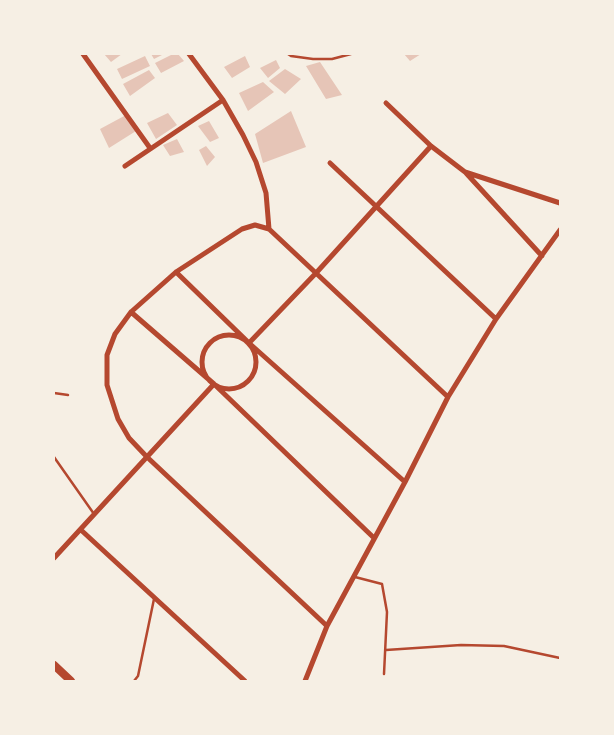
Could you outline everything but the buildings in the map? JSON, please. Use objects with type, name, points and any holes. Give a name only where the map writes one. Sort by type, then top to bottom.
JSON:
[{"type":"main road","points":[[54,665],[70,681]]},
{"type":"street","points":[[83,54],[150,148]]},
{"type":"street","points":[[189,54],[223,100],[244,135],[256,162],[266,193],[269,229]]},
{"type":"street","points":[[125,166],[223,100]]},
{"type":"street","points":[[386,103],[431,146],[464,172],[542,256]]},
{"type":"street","points":[[249,343],[317,272],[431,146]]},
{"type":"street","points":[[330,162],[496,319]]},
{"type":"street","points":[[464,172],[560,203]]},
{"type":"street","points":[[327,626],[129,438],[118,419],[107,385],[107,356],[115,334],[131,312],[176,272],[242,228],[255,225],[269,229],[448,397]]},
{"type":"street","points":[[306,681],[327,626],[405,482],[448,397],[496,319],[560,230]]},
{"type":"street","points":[[176,272],[249,343],[405,482]]},
{"type":"street","points":[[131,312],[214,384],[374,538]]},
{"type":"street","points":[[233,334],[249,343],[254,350],[256,359],[252,376],[246,383],[230,389],[221,388],[207,378],[201,360],[208,344],[215,338],[233,334]]},
{"type":"street","points":[[54,558],[214,384]]},
{"type":"street","points":[[81,530],[245,681]]},
{"type":"lane","points":[[288,54],[313,59],[332,59],[351,54]]},
{"type":"lane","points":[[54,393],[68,395]]},
{"type":"lane","points":[[54,457],[94,515]]},
{"type":"lane","points":[[354,577],[382,584],[387,612],[384,674]]},
{"type":"lane","points":[[134,681],[138,676],[154,597]]},
{"type":"lane","points":[[386,650],[461,645],[504,646],[560,658]]}]
